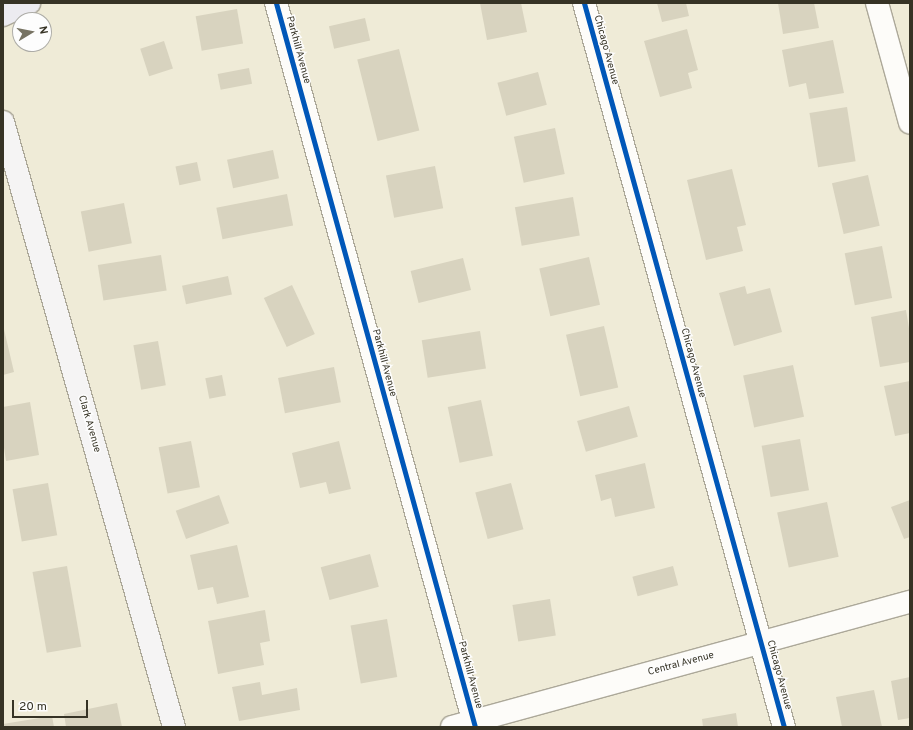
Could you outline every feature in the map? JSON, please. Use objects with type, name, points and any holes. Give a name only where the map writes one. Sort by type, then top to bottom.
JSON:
[{"type":"main road","points":[[3,15],[29,3]]},
{"type":"street","name":"Parkhill Avenue","points":[[276,3],[474,724]]},
{"type":"street","name":"Chicago Avenue","points":[[584,3],[784,727]]},
{"type":"street","points":[[877,3],[910,123]]},
{"type":"street","name":"Clark Avenue","points":[[3,122],[174,727]]},
{"type":"street","name":"Central Avenue","points":[[452,727],[474,724],[761,642],[910,602]]},
{"type":"building","points":[[480,3],[521,3],[527,32],[487,40]]},
{"type":"building","points":[[657,3],[686,3],[689,16],[662,22]]},
{"type":"building","points":[[778,3],[814,3],[819,28],[783,34]]},
{"type":"building","points":[[237,9],[243,43],[202,51],[196,16]]},
{"type":"building","points":[[365,18],[370,40],[334,49],[329,26]]},
{"type":"building","points":[[687,29],[698,70],[688,73],[692,88],[660,97],[644,41]]},
{"type":"building","points":[[833,40],[844,93],[809,99],[806,83],[789,87],[782,50]]},
{"type":"building","points":[[164,41],[173,69],[149,76],[140,49]]},
{"type":"building","points":[[399,49],[419,131],[378,141],[357,59]]},
{"type":"building","points":[[249,68],[252,84],[221,90],[218,74]]},
{"type":"building","points":[[538,72],[547,105],[506,116],[497,83]]},
{"type":"building","points":[[847,107],[856,161],[818,167],[809,113]]},
{"type":"building","points":[[555,128],[565,174],[524,183],[514,137]]},
{"type":"building","points":[[273,150],[279,178],[233,188],[227,160]]},
{"type":"building","points":[[197,162],[201,181],[179,185],[175,167]]},
{"type":"building","points":[[435,166],[443,208],[394,218],[386,176]]},
{"type":"building","points":[[732,169],[746,225],[737,227],[743,251],[706,260],[687,180]]},
{"type":"building","points":[[868,175],[880,226],[844,234],[832,183]]},
{"type":"building","points":[[287,194],[293,225],[222,239],[216,208]]},
{"type":"building","points":[[573,197],[580,235],[522,246],[515,207]]},
{"type":"building","points":[[124,203],[132,243],[89,252],[81,211]]},
{"type":"building","points":[[882,246],[892,298],[855,305],[845,253]]},
{"type":"building","points":[[161,255],[167,291],[103,301],[98,265]]},
{"type":"building","points":[[589,257],[600,305],[550,316],[539,268]]},
{"type":"building","points":[[463,258],[471,290],[419,303],[411,271]]},
{"type":"building","points":[[228,276],[232,295],[186,304],[182,286]]},
{"type":"building","points":[[292,285],[315,334],[287,347],[264,298]]},
{"type":"building","points":[[745,286],[747,294],[770,288],[782,332],[734,346],[719,293]]},
{"type":"building","points":[[906,310],[910,334],[910,362],[880,367],[871,317]]},
{"type":"building","points":[[3,325],[14,372],[3,375]]},
{"type":"building","points":[[604,326],[618,387],[580,396],[566,335]]},
{"type":"building","points":[[480,331],[486,369],[428,378],[422,340]]},
{"type":"building","points":[[158,341],[166,385],[141,390],[133,345]]},
{"type":"building","points":[[793,365],[804,417],[754,427],[743,376]]},
{"type":"building","points":[[334,367],[341,402],[285,413],[278,378]]},
{"type":"building","points":[[222,375],[226,396],[209,399],[205,378]]},
{"type":"building","points":[[910,381],[910,433],[895,436],[884,386]]},
{"type":"building","points":[[481,400],[493,456],[460,463],[448,407]]},
{"type":"building","points":[[30,402],[39,455],[6,461],[3,441],[3,407]]},
{"type":"building","points":[[629,406],[638,437],[586,452],[577,421]]},
{"type":"building","points":[[800,439],[809,490],[771,497],[762,446]]},
{"type":"building","points":[[191,441],[200,487],[168,493],[159,447]]},
{"type":"building","points":[[339,441],[351,489],[329,494],[326,482],[300,488],[292,453]]},
{"type":"building","points":[[645,463],[655,508],[615,517],[611,498],[601,501],[595,475]]},
{"type":"building","points":[[48,483],[57,535],[22,541],[13,489]]},
{"type":"building","points":[[511,483],[523,529],[488,539],[475,493]]},
{"type":"building","points":[[219,495],[229,523],[186,539],[176,511]]},
{"type":"building","points":[[910,500],[910,537],[904,539],[891,507]]},
{"type":"building","points":[[827,502],[839,557],[789,567],[777,513]]},
{"type":"building","points":[[237,545],[249,597],[217,604],[213,587],[198,590],[190,555]]},
{"type":"building","points":[[370,554],[379,587],[330,600],[321,567]]},
{"type":"building","points":[[67,566],[81,647],[47,653],[33,572]]},
{"type":"building","points":[[673,566],[678,585],[638,596],[632,577]]},
{"type":"building","points":[[550,599],[556,636],[518,641],[512,605]]},
{"type":"building","points":[[265,610],[270,641],[260,643],[264,665],[218,674],[208,621]]},
{"type":"building","points":[[387,619],[397,677],[361,684],[351,625]]},
{"type":"building","points":[[910,677],[910,718],[898,720],[891,681]]},
{"type":"building","points":[[260,682],[262,695],[297,688],[300,710],[239,721],[232,687]]},
{"type":"building","points":[[874,690],[882,727],[842,727],[836,697]]},
{"type":"building","points":[[117,703],[122,727],[66,727],[64,714]]},
{"type":"building","points":[[736,713],[738,727],[703,727],[702,719]]},
{"type":"building","points":[[52,716],[54,727],[3,727],[3,724]]},
{"type":"cycle path","points":[[276,3],[475,727]]},
{"type":"cycle path","points":[[584,3],[784,727]]}]
